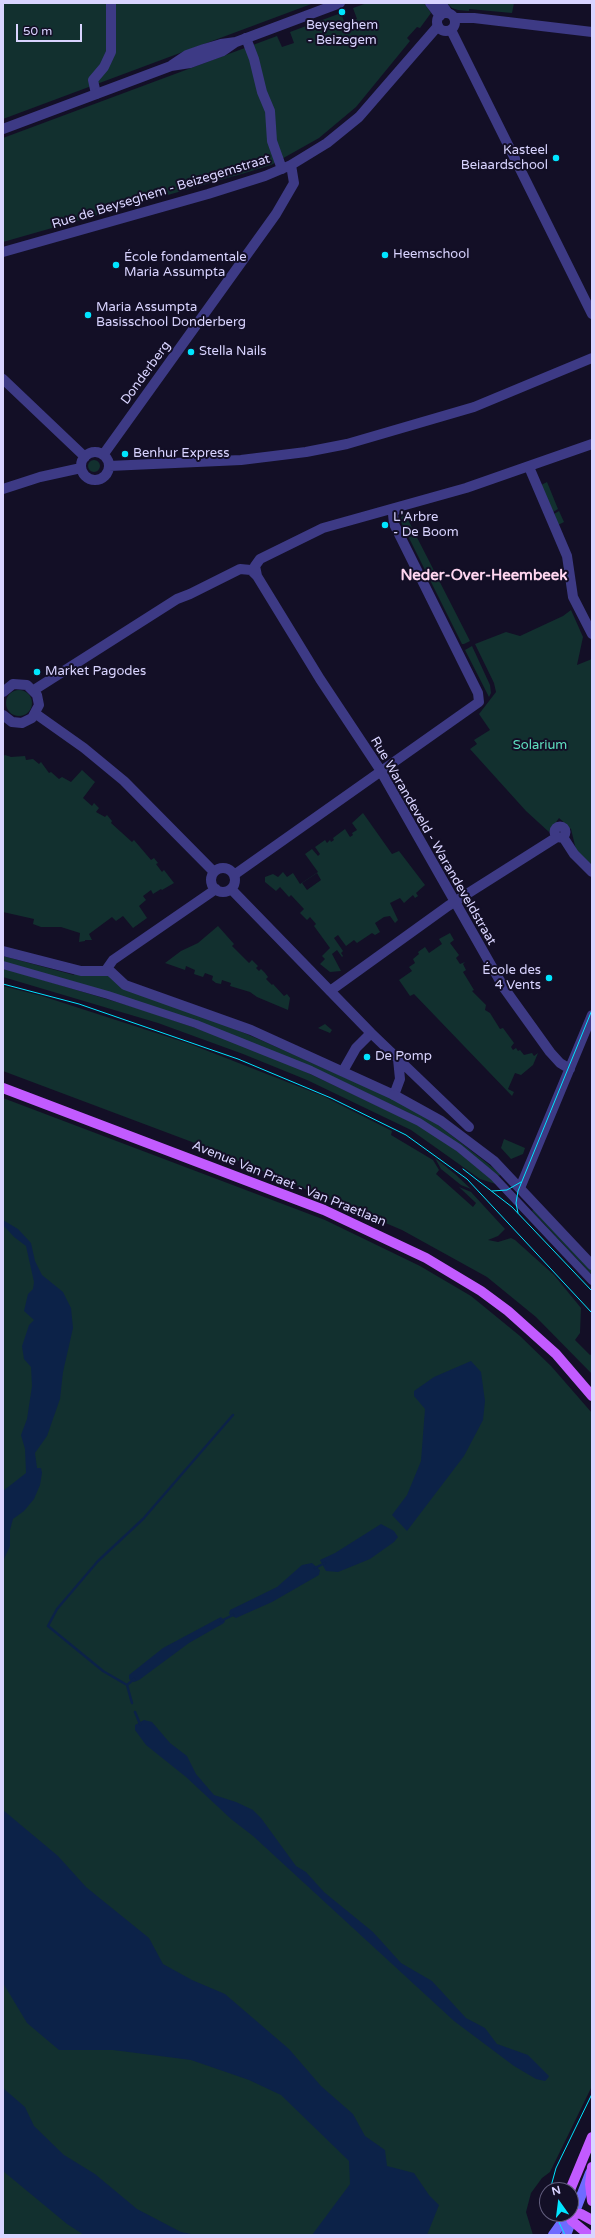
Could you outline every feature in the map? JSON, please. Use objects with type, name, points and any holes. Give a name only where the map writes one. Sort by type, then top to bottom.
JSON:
[{"type":"main road","name":"Avenue Van Praet - Van Praetlaan","points":[[3,1088],[324,1210],[426,1258],[481,1291],[508,1311],[556,1354],[592,1396]]},
{"type":"main road","points":[[573,2182],[592,2137]]},
{"type":"main road","points":[[592,2167],[590,2184],[592,2201]]},
{"type":"main road","points":[[579,2197],[592,2167]]},
{"type":"main road","points":[[579,2217],[592,2220]]},
{"type":"main road","points":[[553,2235],[565,2222]]},
{"type":"main road","points":[[566,2235],[569,2222]]},
{"type":"main road","points":[[577,2222],[589,2235]]},
{"type":"street","points":[[96,94],[93,80],[104,67],[111,52],[111,3]]},
{"type":"street","points":[[3,129],[171,66],[187,55],[221,44],[236,42],[340,3]]},
{"type":"street","points":[[430,3],[445,18],[455,24],[451,30],[592,314]]},
{"type":"street","points":[[441,3],[445,18]]},
{"type":"street","points":[[445,18],[474,18],[592,32]]},
{"type":"street","name":"Rue de Beyseghem - Beizegemstraat","points":[[3,252],[208,194],[291,165],[327,143],[359,117],[445,18]]},
{"type":"street","points":[[246,38],[254,59],[262,92],[270,111],[272,141],[282,169]]},
{"type":"street","name":"Donderberg","points":[[103,455],[276,214],[294,184],[291,165]]},
{"type":"street","points":[[109,466],[241,460],[306,452],[347,444],[474,407],[592,358]]},
{"type":"street","points":[[3,379],[85,457]]},
{"type":"street","points":[[257,576],[255,566],[260,559],[315,531],[397,508],[529,467],[592,444]]},
{"type":"street","points":[[95,452],[103,455],[109,466],[106,474],[96,480],[88,478],[81,468],[85,457],[95,452]]},
{"type":"street","points":[[529,467],[567,556],[573,597],[592,634]]},
{"type":"street","points":[[3,489],[40,477],[81,468]]},
{"type":"street","points":[[234,875],[475,706],[480,699],[394,524],[393,514],[397,508]]},
{"type":"street","points":[[34,690],[177,599],[240,569],[248,569],[257,576]]},
{"type":"street","name":"Rue Warandeveld - Warandeveldstraat","points":[[257,576],[320,679],[381,772],[510,998],[558,1060],[570,1069]]},
{"type":"street","points":[[3,692],[9,686],[18,683],[27,685],[34,690],[39,700],[36,714],[22,723],[12,722],[3,716]]},
{"type":"street","points":[[36,714],[84,748],[124,781],[214,872]]},
{"type":"street","points":[[330,991],[454,902],[560,837],[592,872]]},
{"type":"street","points":[[225,868],[234,875],[235,881],[231,889],[222,892],[216,889],[211,881],[214,872],[225,868]]},
{"type":"street","points":[[106,970],[113,960],[216,889]]},
{"type":"street","points":[[231,889],[330,991],[468,1127]]},
{"type":"street","points":[[3,951],[86,972],[106,970],[113,973],[125,985],[251,1030],[343,1070],[394,1095],[455,1130],[494,1161],[592,1265]]},
{"type":"street","points":[[3,965],[108,994],[208,1028],[311,1070],[419,1122],[459,1148],[494,1177],[592,1282]]},
{"type":"street","points":[[520,1188],[592,1015]]},
{"type":"street","points":[[343,1070],[356,1048],[371,1032]]},
{"type":"street","points":[[394,1095],[400,1079],[398,1059]]},
{"type":"green space","points":[[3,3],[314,3],[3,119]]},
{"type":"green space","points":[[367,3],[424,3],[431,13],[420,28],[417,27],[407,38],[410,41],[356,107],[319,138],[271,165],[3,242],[3,138],[277,36],[282,47],[294,43],[290,32],[341,13],[345,24],[357,19],[353,8]]},
{"type":"green space","points":[[447,3],[514,3],[512,13],[469,9],[469,11],[458,10],[452,8]]},
{"type":"green space","points":[[94,460],[98,462],[100,466],[98,470],[94,472],[90,470],[88,466],[90,462]]},
{"type":"green space","points":[[547,482],[558,509],[553,512],[541,485]]},
{"type":"green space","points":[[559,511],[564,522],[558,525],[554,514]]},
{"type":"green space","points":[[404,512],[470,641],[464,644],[462,644],[400,520]]},
{"type":"green space","name":"Solarium","points":[[571,610],[583,637],[577,665],[592,659],[592,868],[577,854],[571,829],[559,818],[549,832],[526,811],[470,749],[477,744],[474,740],[490,730],[479,714],[496,692],[494,683],[475,644],[506,632],[520,636],[563,616]]},
{"type":"green space","points":[[472,646],[490,685],[491,693],[489,697],[465,650]]},
{"type":"green space","points":[[19,690],[28,694],[32,703],[28,712],[19,716],[10,712],[6,703],[10,694]]},
{"type":"green space","points":[[5,755],[11,757],[25,756],[26,760],[33,759],[39,764],[41,762],[49,773],[51,772],[59,779],[62,777],[71,782],[82,770],[95,782],[83,798],[92,806],[94,803],[99,808],[96,812],[105,817],[107,815],[112,821],[111,823],[132,842],[134,840],[151,860],[154,858],[158,863],[156,864],[162,872],[164,870],[174,883],[153,894],[151,890],[143,896],[146,900],[139,906],[147,918],[133,928],[123,916],[116,921],[112,917],[89,934],[92,940],[79,942],[80,933],[61,927],[41,927],[33,924],[34,919],[3,912],[3,756]]},
{"type":"green space","points":[[363,813],[392,854],[399,851],[425,885],[416,893],[418,896],[415,898],[413,895],[404,903],[400,898],[390,903],[398,920],[395,923],[390,916],[384,917],[375,923],[380,932],[375,935],[372,933],[357,943],[354,940],[346,946],[338,935],[334,938],[343,951],[341,953],[343,956],[342,957],[337,950],[332,954],[341,971],[330,972],[320,964],[325,959],[322,956],[330,948],[314,926],[316,924],[310,917],[307,920],[300,913],[304,909],[291,895],[289,897],[280,887],[276,891],[265,882],[265,877],[273,874],[278,877],[283,872],[287,877],[293,873],[300,884],[318,872],[305,854],[312,849],[318,856],[320,854],[315,847],[325,840],[327,843],[330,840],[331,842],[334,840],[333,838],[345,829],[350,837],[353,835],[352,833],[357,830],[352,823]],"holes":[[[317,873],[321,880],[307,890],[302,883]]]},
{"type":"green space","points":[[218,926],[234,944],[232,946],[249,963],[252,960],[258,966],[256,968],[259,971],[261,969],[265,973],[268,977],[266,979],[272,985],[273,984],[284,996],[287,994],[290,998],[288,1010],[257,997],[250,992],[230,986],[231,983],[222,980],[221,984],[216,983],[212,980],[213,976],[205,973],[203,977],[194,974],[195,970],[186,966],[185,970],[165,963],[181,951],[198,943]]},
{"type":"green space","points":[[450,933],[454,940],[450,943],[459,955],[456,958],[460,964],[465,962],[463,964],[466,970],[463,972],[474,990],[472,991],[486,1005],[485,1010],[490,1013],[500,1029],[503,1028],[514,1043],[511,1047],[513,1050],[516,1048],[524,1055],[532,1053],[534,1056],[538,1053],[533,1065],[521,1075],[515,1073],[508,1089],[514,1092],[512,1096],[414,994],[410,996],[399,980],[412,971],[409,967],[415,963],[413,959],[419,954],[418,952],[425,947],[429,953],[442,944],[439,939]]},
{"type":"green space","points":[[3,956],[74,975],[75,972],[108,975],[263,1041],[393,1099],[437,1124],[501,1174],[499,1176],[463,1148],[407,1112],[318,1070],[3,962]]},
{"type":"green space","points":[[3,968],[180,1021],[287,1063],[420,1126],[447,1143],[499,1185],[480,1179],[411,1130],[307,1080],[243,1054],[158,1023],[3,977]]},
{"type":"green space","points":[[3,986],[42,996],[190,1044],[323,1096],[392,1131],[391,1135],[433,1160],[439,1170],[436,1174],[473,1207],[476,1203],[459,1187],[471,1192],[505,1229],[498,1236],[488,1240],[498,1242],[511,1238],[515,1240],[554,1275],[581,1308],[580,1333],[575,1340],[590,1355],[592,1354],[592,1374],[536,1317],[487,1277],[402,1230],[208,1148],[3,1071]]},
{"type":"green space","points":[[325,1024],[332,1030],[330,1033],[318,1028]]},
{"type":"green space","points":[[3,1098],[325,1220],[420,1266],[471,1296],[520,1336],[551,1366],[592,1413],[592,2086],[550,2172],[542,2178],[531,2193],[526,2212],[533,2235],[3,2235]]},
{"type":"green space","points":[[504,1139],[525,1148],[523,1154],[511,1159],[501,1148]]},
{"type":"green space","points":[[435,1158],[471,1189],[461,1185],[441,1169]]},
{"type":"green space","points":[[534,1209],[592,1271],[592,1275],[532,1211]]},
{"type":"water","points":[[3,1220],[18,1229],[31,1243],[35,1261],[42,1275],[63,1292],[71,1308],[73,1328],[63,1372],[60,1399],[47,1436],[35,1453],[37,1468],[41,1468],[42,1473],[40,1485],[34,1499],[24,1511],[13,1519],[10,1530],[10,1546],[3,1561],[3,1491],[26,1473],[25,1449],[21,1435],[27,1419],[32,1386],[31,1367],[24,1359],[22,1346],[29,1325],[34,1320],[24,1311],[28,1294],[33,1289],[34,1282],[26,1246],[14,1237],[3,1225]]},
{"type":"water","points":[[471,1361],[481,1372],[485,1401],[483,1420],[464,1456],[407,1531],[392,1515],[407,1495],[421,1461],[425,1409],[414,1396],[414,1391],[434,1377]]},
{"type":"water","points":[[381,1524],[394,1531],[398,1537],[394,1542],[370,1559],[338,1572],[326,1571],[320,1560],[335,1553]]},
{"type":"water","points":[[312,1563],[320,1570],[319,1575],[272,1602],[236,1618],[229,1614],[230,1610],[277,1587],[302,1565]]},
{"type":"water","points":[[221,1617],[225,1621],[224,1623],[189,1643],[139,1680],[134,1682],[129,1679],[129,1675],[163,1648]]},
{"type":"water","points":[[144,1720],[152,1722],[170,1743],[187,1756],[196,1774],[214,1795],[236,1802],[253,1810],[261,1818],[296,1866],[306,1872],[324,1892],[373,1932],[401,1963],[432,1981],[466,2018],[485,2028],[497,2044],[528,2055],[549,2076],[548,2078],[545,2081],[536,2079],[514,2066],[454,2021],[253,1836],[231,1819],[186,1777],[146,1745],[135,1730],[135,1725]]},
{"type":"water","points":[[3,1810],[58,1856],[86,1887],[149,1938],[163,1964],[192,1980],[225,1994],[289,2049],[321,2086],[353,2114],[365,2136],[385,2150],[387,2166],[414,2173],[429,2195],[439,2205],[427,2235],[312,2235],[350,2184],[349,2161],[281,2095],[249,2080],[191,2060],[113,2050],[59,2050],[27,2023],[3,1983]]},
{"type":"water","points":[[3,2088],[25,2107],[34,2126],[64,2155],[95,2174],[137,2209],[181,2232],[196,2235],[84,2235],[67,2224],[3,2171]]},
{"type":"waterway","points":[[127,1685],[103,1671],[48,1626],[57,1609],[98,1561],[143,1519],[233,1415]]},
{"type":"waterway","points":[[315,1568],[325,1563]]},
{"type":"waterway","points":[[221,1621],[233,1615]]},
{"type":"waterway","points":[[132,1703],[127,1685],[134,1679]]},
{"type":"waterway","points":[[135,1712],[140,1724]]},
{"type":"tram line","points":[[3,984],[79,1004],[238,1059],[331,1098],[406,1135],[467,1179],[592,1313]]},
{"type":"tram line","points":[[518,1213],[516,1203],[518,1191],[592,1010]]},
{"type":"tram line","points":[[463,1169],[512,1207],[592,1291]]},
{"type":"tram line","points":[[492,1191],[507,1190],[521,1182]]},
{"type":"tram line","points":[[552,2182],[556,2168],[592,2094]]},
{"type":"tram line","points":[[559,2222],[565,2235]]},
{"type":"place","name":"Beyseghem - Beizegem","points":[[342,12]]},
{"type":"place","name":"Kasteel Beiaardschool","points":[[556,158]]},
{"type":"place","name":"Heemschool","points":[[385,255]]},
{"type":"place","name":"École fondamentale Maria Assumpta","points":[[116,265]]},
{"type":"place","name":"Maria Assumpta Basisschool Donderberg","points":[[88,315]]},
{"type":"place","name":"Stella Nails","points":[[191,352]]},
{"type":"place","name":"Benhur Express","points":[[125,454]]},
{"type":"place","name":"L'Arbre - De Boom","points":[[385,525]]},
{"type":"place","name":"Market Pagodes","points":[[37,672]]},
{"type":"place","name":"École des 4 Vents","points":[[549,978]]},
{"type":"place","name":"De Pomp","points":[[367,1057]]},
{"type":"district","name":"Neder-Over-Heembeek","points":[[484,576]]}]
